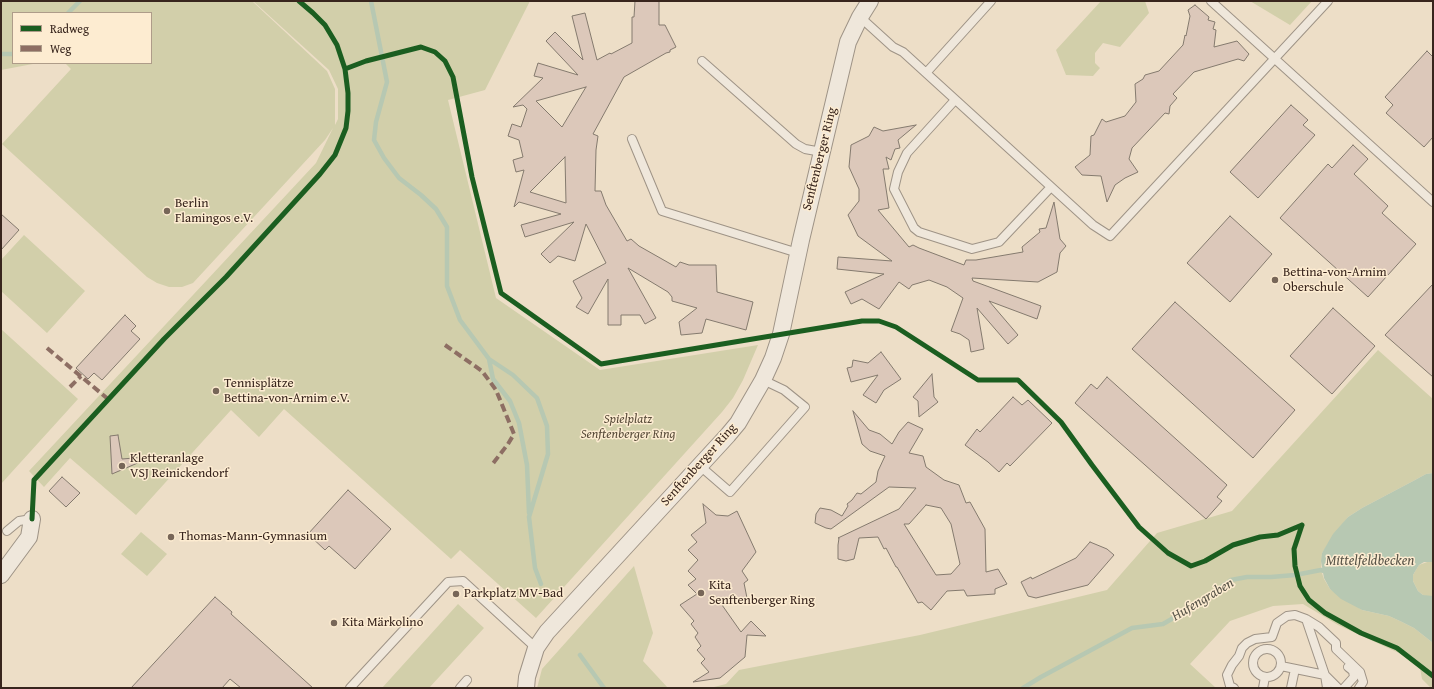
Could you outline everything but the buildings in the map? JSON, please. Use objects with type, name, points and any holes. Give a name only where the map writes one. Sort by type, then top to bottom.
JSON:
[{"type":"street","name":"Senftenberger Ring","points":[[526,688],[527,677],[536,648],[547,632],[738,423],[763,380],[780,334],[848,42],[860,17],[870,1]]},
{"type":"street","points":[[1,575],[29,537],[32,519]]},
{"type":"lane","points":[[926,73],[991,1]]},
{"type":"lane","points":[[1211,1],[1433,202]]},
{"type":"lane","points":[[860,17],[893,47],[903,52],[1092,225],[1110,236],[1276,59],[1328,1]]},
{"type":"lane","points":[[702,61],[796,144],[805,149],[822,152]]},
{"type":"lane","points":[[955,100],[907,152],[898,172],[894,189],[914,228],[918,232],[972,249],[999,242],[1051,187]]},
{"type":"lane","points":[[632,139],[662,211],[798,253]]},
{"type":"lane","points":[[700,466],[730,492],[805,407],[784,390],[763,380]]},
{"type":"lane","points":[[7,531],[19,521],[32,519]]},
{"type":"lane","points":[[350,688],[448,582],[463,581],[536,648]]},
{"type":"lane","points":[[1270,650],[1276,623],[1287,616],[1295,615],[1306,619],[1319,626],[1336,643],[1336,655],[1353,671],[1354,677],[1344,688]]},
{"type":"lane","points":[[1306,619],[1325,675],[1327,688]]},
{"type":"lane","points":[[1234,688],[1230,686],[1227,675],[1232,665],[1240,656],[1242,648],[1247,643],[1255,639],[1272,636]]},
{"type":"lane","points":[[1336,649],[1360,672],[1363,682],[1359,688]]},
{"type":"lane","points":[[1270,650],[1278,654],[1281,666],[1277,673],[1270,677],[1265,677],[1258,674],[1255,670],[1253,662],[1254,658],[1259,652],[1270,650]]},
{"type":"lane","points":[[1240,656],[1254,658]]},
{"type":"lane","points":[[1281,666],[1325,675],[1338,688]]},
{"type":"lane","points":[[1291,688],[1295,669]]},
{"type":"lane","points":[[1263,688],[1265,677]]},
{"type":"lane","points":[[460,688],[467,680]]},
{"type":"green space","name":"Spielplatz Senftenberger Ring","points":[[1,1],[252,1],[327,71],[335,89],[335,125],[338,119],[338,89],[329,70],[253,1],[530,1],[485,90],[448,100],[496,298],[600,370],[758,345],[743,380],[733,398],[722,412],[536,618],[460,550],[451,559],[284,409],[259,437],[231,410],[136,515],[70,458],[44,487],[29,471],[316,163],[333,128],[325,140],[193,283],[182,287],[169,287],[157,283],[147,277],[2,144],[71,69],[66,64],[152,64],[152,12],[12,12],[12,64],[33,64],[1,70]]},
{"type":"green space","points":[[1101,1],[1145,1],[1149,13],[1120,47],[1103,43],[1095,53],[1095,63],[1100,68],[1093,76],[1066,75],[1056,50]]},
{"type":"green space","points":[[1250,1],[1312,1],[1290,25]]},
{"type":"green space","points":[[24,235],[85,291],[47,333],[1,291],[1,260]]},
{"type":"green space","points":[[1,329],[78,399],[1,484]]},
{"type":"green space","points":[[1378,350],[1433,399],[1433,473],[1426,474],[1348,517],[1322,553],[1321,570],[1330,589],[1362,610],[1389,616],[1402,622],[1414,628],[1433,643],[1433,688],[1431,688],[1422,679],[1420,668],[1399,653],[1338,625],[1303,604],[1273,606],[1230,621],[1190,664],[1216,688],[710,688],[726,684],[739,670],[920,635],[1107,590],[1157,533],[1232,511]]},
{"type":"green space","points":[[141,532],[167,554],[147,576],[121,554]]},
{"type":"green space","points":[[1430,561],[1433,562],[1433,596],[1429,597],[1418,591],[1413,581],[1413,575],[1419,565]]},
{"type":"green space","points":[[634,566],[653,633],[643,661],[668,688],[537,688],[542,669]]},
{"type":"green space","points":[[458,604],[484,628],[429,688],[382,688]]},
{"type":"water","name":"Mittelfeldbecken","points":[[1433,473],[1433,562],[1424,562],[1419,565],[1413,575],[1413,581],[1418,591],[1423,595],[1433,596],[1433,643],[1414,628],[1402,622],[1389,616],[1362,610],[1341,599],[1330,589],[1324,578],[1321,561],[1322,553],[1333,534],[1348,517],[1426,474]]},
{"type":"waterway","points":[[69,12],[80,1]]},
{"type":"waterway","points":[[371,1],[387,82],[376,122],[374,140],[384,158],[399,178],[436,209],[447,227],[447,286],[460,320],[489,359],[513,375],[537,398],[547,426],[548,454],[529,517],[535,568],[541,584]]},
{"type":"waterway","points":[[1,54],[12,54]]},
{"type":"waterway","points":[[489,359],[493,379],[510,401],[519,423],[527,465],[529,513]]},
{"type":"waterway","name":"Hufengraben","points":[[1023,688],[1132,628],[1163,624],[1189,609],[1231,580],[1247,577],[1295,575],[1321,570],[1327,572]]},
{"type":"waterway","points":[[580,655],[604,688]]},
{"type":"marked path","points":[[445,345],[482,371],[496,390],[514,434],[491,466]]},
{"type":"marked path","points":[[47,348],[108,399]]},
{"type":"marked path","points":[[70,387],[81,376]]},
{"type":"cycle path","points":[[32,519],[34,480],[164,339],[226,277],[320,174],[335,155],[346,128],[348,111],[348,93],[345,69],[337,45],[325,25],[299,1]]},
{"type":"cycle path","points":[[345,69],[366,61],[421,47],[435,52],[445,61],[453,77],[472,177],[501,293],[601,364],[862,321],[879,321],[896,327],[978,380],[1018,380],[1061,422],[1139,527],[1168,553],[1191,566],[1205,561],[1233,545],[1260,537],[1278,535],[1302,525]]},
{"type":"cycle path","points":[[1302,525],[1294,549],[1295,566],[1300,586],[1309,600],[1325,613],[1361,633],[1397,648],[1433,676]]},
{"type":"place","name":"Berlin Flamingos e.V.","points":[[167,211]]},
{"type":"place","name":"Bettina-von-Arnim Oberschule","points":[[1275,280]]},
{"type":"place","name":"Tennisplätze Bettina-von-Arnim e.V.","points":[[216,391]]},
{"type":"place","name":"Kletteranlage VSJ Reinickendorf","points":[[122,466]]},
{"type":"place","name":"Thomas-Mann-Gymnasium","points":[[171,537]]},
{"type":"place","name":"Kita Senftenberger Ring","points":[[701,593]]},
{"type":"place","name":"Parkplatz MV-Bad","points":[[456,594]]},
{"type":"place","name":"Kita Märkolino","points":[[334,623]]}]
